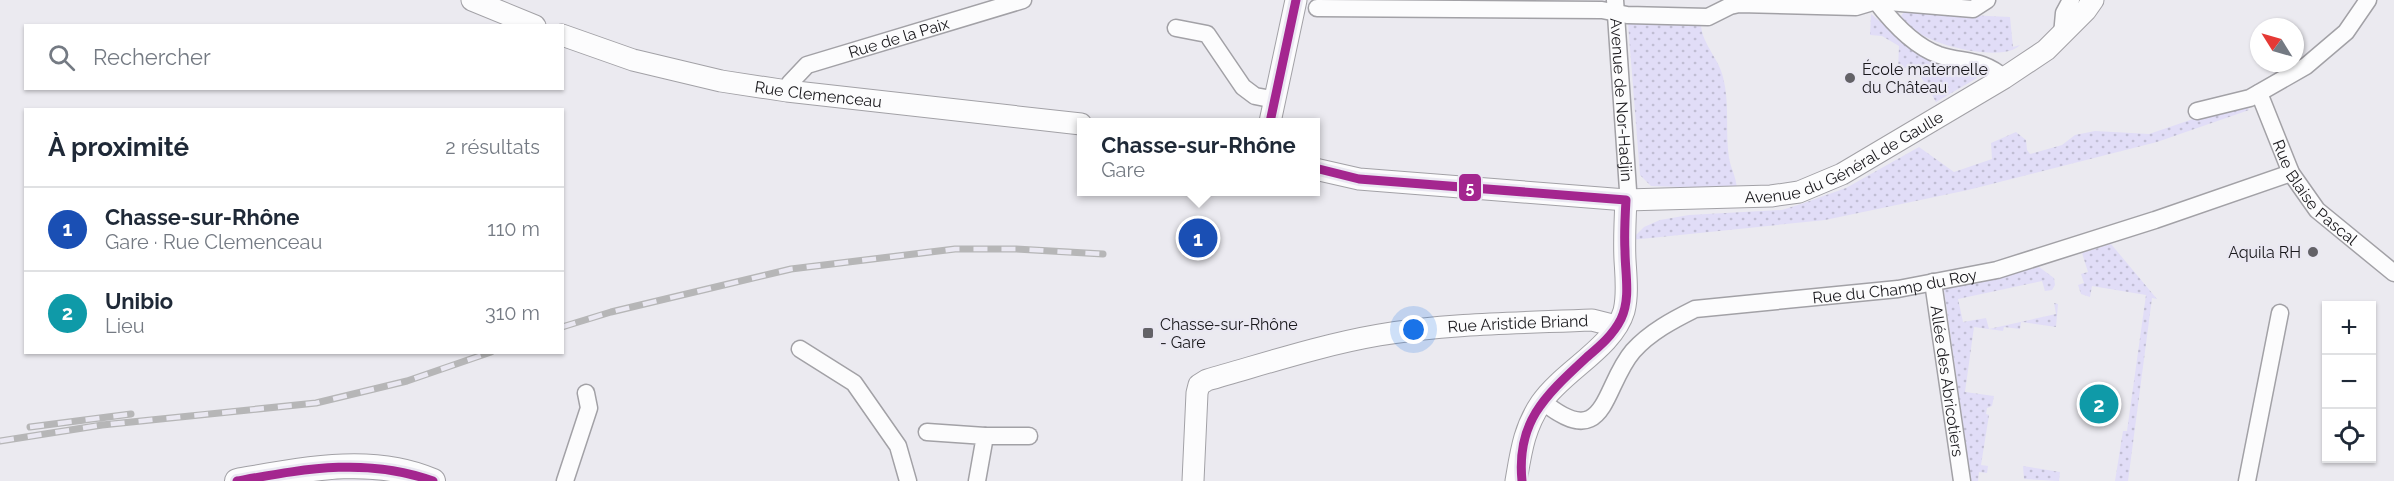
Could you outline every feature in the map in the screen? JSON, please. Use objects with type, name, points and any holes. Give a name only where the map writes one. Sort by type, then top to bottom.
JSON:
[{"type":"main road","points":[[240,481],[337,466],[381,468],[433,481]]},
{"type":"street","points":[[472,0],[530,24]]},
{"type":"street","name":"Rue de la Paix","points":[[787,91],[790,83],[807,65],[1023,0]]},
{"type":"street","points":[[1271,118],[1296,0]]},
{"type":"street","points":[[1317,8],[1602,10],[1616,6],[1627,15],[1708,17],[1739,4],[1856,7],[1875,1],[1973,9],[1987,0]]},
{"type":"street","points":[[2062,35],[2064,13],[2072,0]]},
{"type":"street","name":"Avenue du Général de Gaulle","points":[[1320,171],[1359,179],[1626,200],[1771,196],[1814,187],[1842,174],[2004,78],[2046,50],[2093,0]]},
{"type":"street","points":[[2197,111],[2234,104],[2259,93],[2306,66],[2346,32],[2368,0]]},
{"type":"street","points":[[1875,1],[1912,40],[1927,50],[1980,63],[2004,78]]},
{"type":"street","name":"Avenue de Nor-Hadjin","points":[[1616,6],[1628,190],[1626,200]]},
{"type":"street","points":[[1176,28],[1207,34],[1243,87],[1255,96],[1276,100]]},
{"type":"street","name":"Rue Clemenceau","points":[[564,36],[633,60],[721,81],[787,91],[1077,124]]},
{"type":"street","name":"Rue Blaise Pascal","points":[[2259,93],[2291,172],[2317,210],[2394,273]]},
{"type":"street","points":[[1276,100],[1280,118]]},
{"type":"street","name":"Rue du Champ du Roy","points":[[1542,401],[1567,418],[1580,422],[1593,418],[1606,404],[1619,372],[1634,351],[1672,321],[1695,309],[1887,290],[1997,270],[2064,250],[2291,172]]},
{"type":"street","points":[[1519,476],[1527,426],[1542,401],[1609,336],[1624,312],[1626,200]]},
{"type":"street","name":"Allée des Abricotiers","points":[[1933,282],[1962,481]]},
{"type":"street","points":[[2247,481],[2280,313]]},
{"type":"street","name":"Rue Aristide Briand","points":[[1193,481],[1197,393],[1199,385],[1207,380],[1348,342],[1433,328],[1592,320],[1617,326]]},
{"type":"street","points":[[800,349],[854,383],[898,446],[908,481]]},
{"type":"street","points":[[565,481],[589,408],[586,393]]},
{"type":"street","points":[[927,432],[1029,436]]},
{"type":"street","points":[[977,481],[985,436]]},
{"type":"shaded area","points":[[1904,12],[2010,17],[2013,47],[2020,45],[2012,50],[1988,53],[1946,45],[1926,37],[1909,25],[1901,16]]},
{"type":"shaded area","points":[[1871,14],[1909,46],[1975,70],[1977,78],[1936,102],[1914,65],[1898,70],[1899,46],[1882,36],[1870,35]]},
{"type":"shaded area","points":[[1628,23],[1701,26],[1702,33],[1723,77],[1729,158],[1737,189],[1651,186],[1640,175]]},
{"type":"shaded area","points":[[2247,105],[2249,110],[2157,142],[1968,190],[1825,220],[1631,240],[1644,227],[1660,220],[1689,215],[1782,210],[1804,203],[1846,188],[1919,147],[1954,172],[1992,159],[1991,143],[2016,132],[2026,140],[2030,154],[2062,145],[2075,135],[2095,131],[2149,134],[2202,116]]},
{"type":"shaded area","points":[[2111,244],[2157,299],[2152,298],[2128,481],[2115,481],[2123,431],[2127,431],[2146,295],[2092,286],[2090,297],[2081,294],[2078,285],[2084,283],[2081,274],[2088,272],[2082,253]]},
{"type":"shaded area","points":[[2039,267],[2054,278],[2055,285],[2052,290],[2045,291],[2042,281],[1958,299],[1963,322],[1986,318],[1989,329],[2056,314],[2054,303],[2058,304],[2056,327],[2021,322],[2020,329],[2004,327],[2003,331],[1974,327],[1965,392],[1994,396],[1992,406],[1987,408],[1986,414],[1989,415],[1981,465],[1988,466],[1987,473],[1979,472],[1978,481],[1971,481],[1944,289]]},
{"type":"shaded area","points":[[2023,466],[2060,472],[2059,481],[2024,479]]},
{"type":"railway","points":[[564,326],[611,312],[791,269],[955,249],[1016,249],[1103,254]]},
{"type":"railway","points":[[0,441],[102,425],[316,403],[407,381],[485,354]]},
{"type":"railway","points":[[30,427],[131,414]]},
{"type":"transit line","name":"5","points":[[1271,118],[1296,0]]},
{"type":"transit line","name":"5","points":[[1320,169],[1359,179],[1626,200]]},
{"type":"transit line","name":"5","points":[[1522,481],[1521,460],[1524,442],[1529,425],[1537,411],[1559,384],[1610,335],[1618,325],[1624,311],[1627,294],[1626,200]]},
{"type":"transit line","name":"5","points":[[237,481],[311,469],[359,467],[384,469],[433,481]]},
{"type":"place","name":"École maternelle du Château","points":[[1850,78]]},
{"type":"place","name":"Chasse-sur-Rhône","points":[[1198,238]]},
{"type":"place","name":"Aquila RH","points":[[2313,252]]},
{"type":"place","name":"Chasse-sur-Rhône - Gare","points":[[1148,333]]},
{"type":"place","name":"Unibio","points":[[2099,404]]}]
